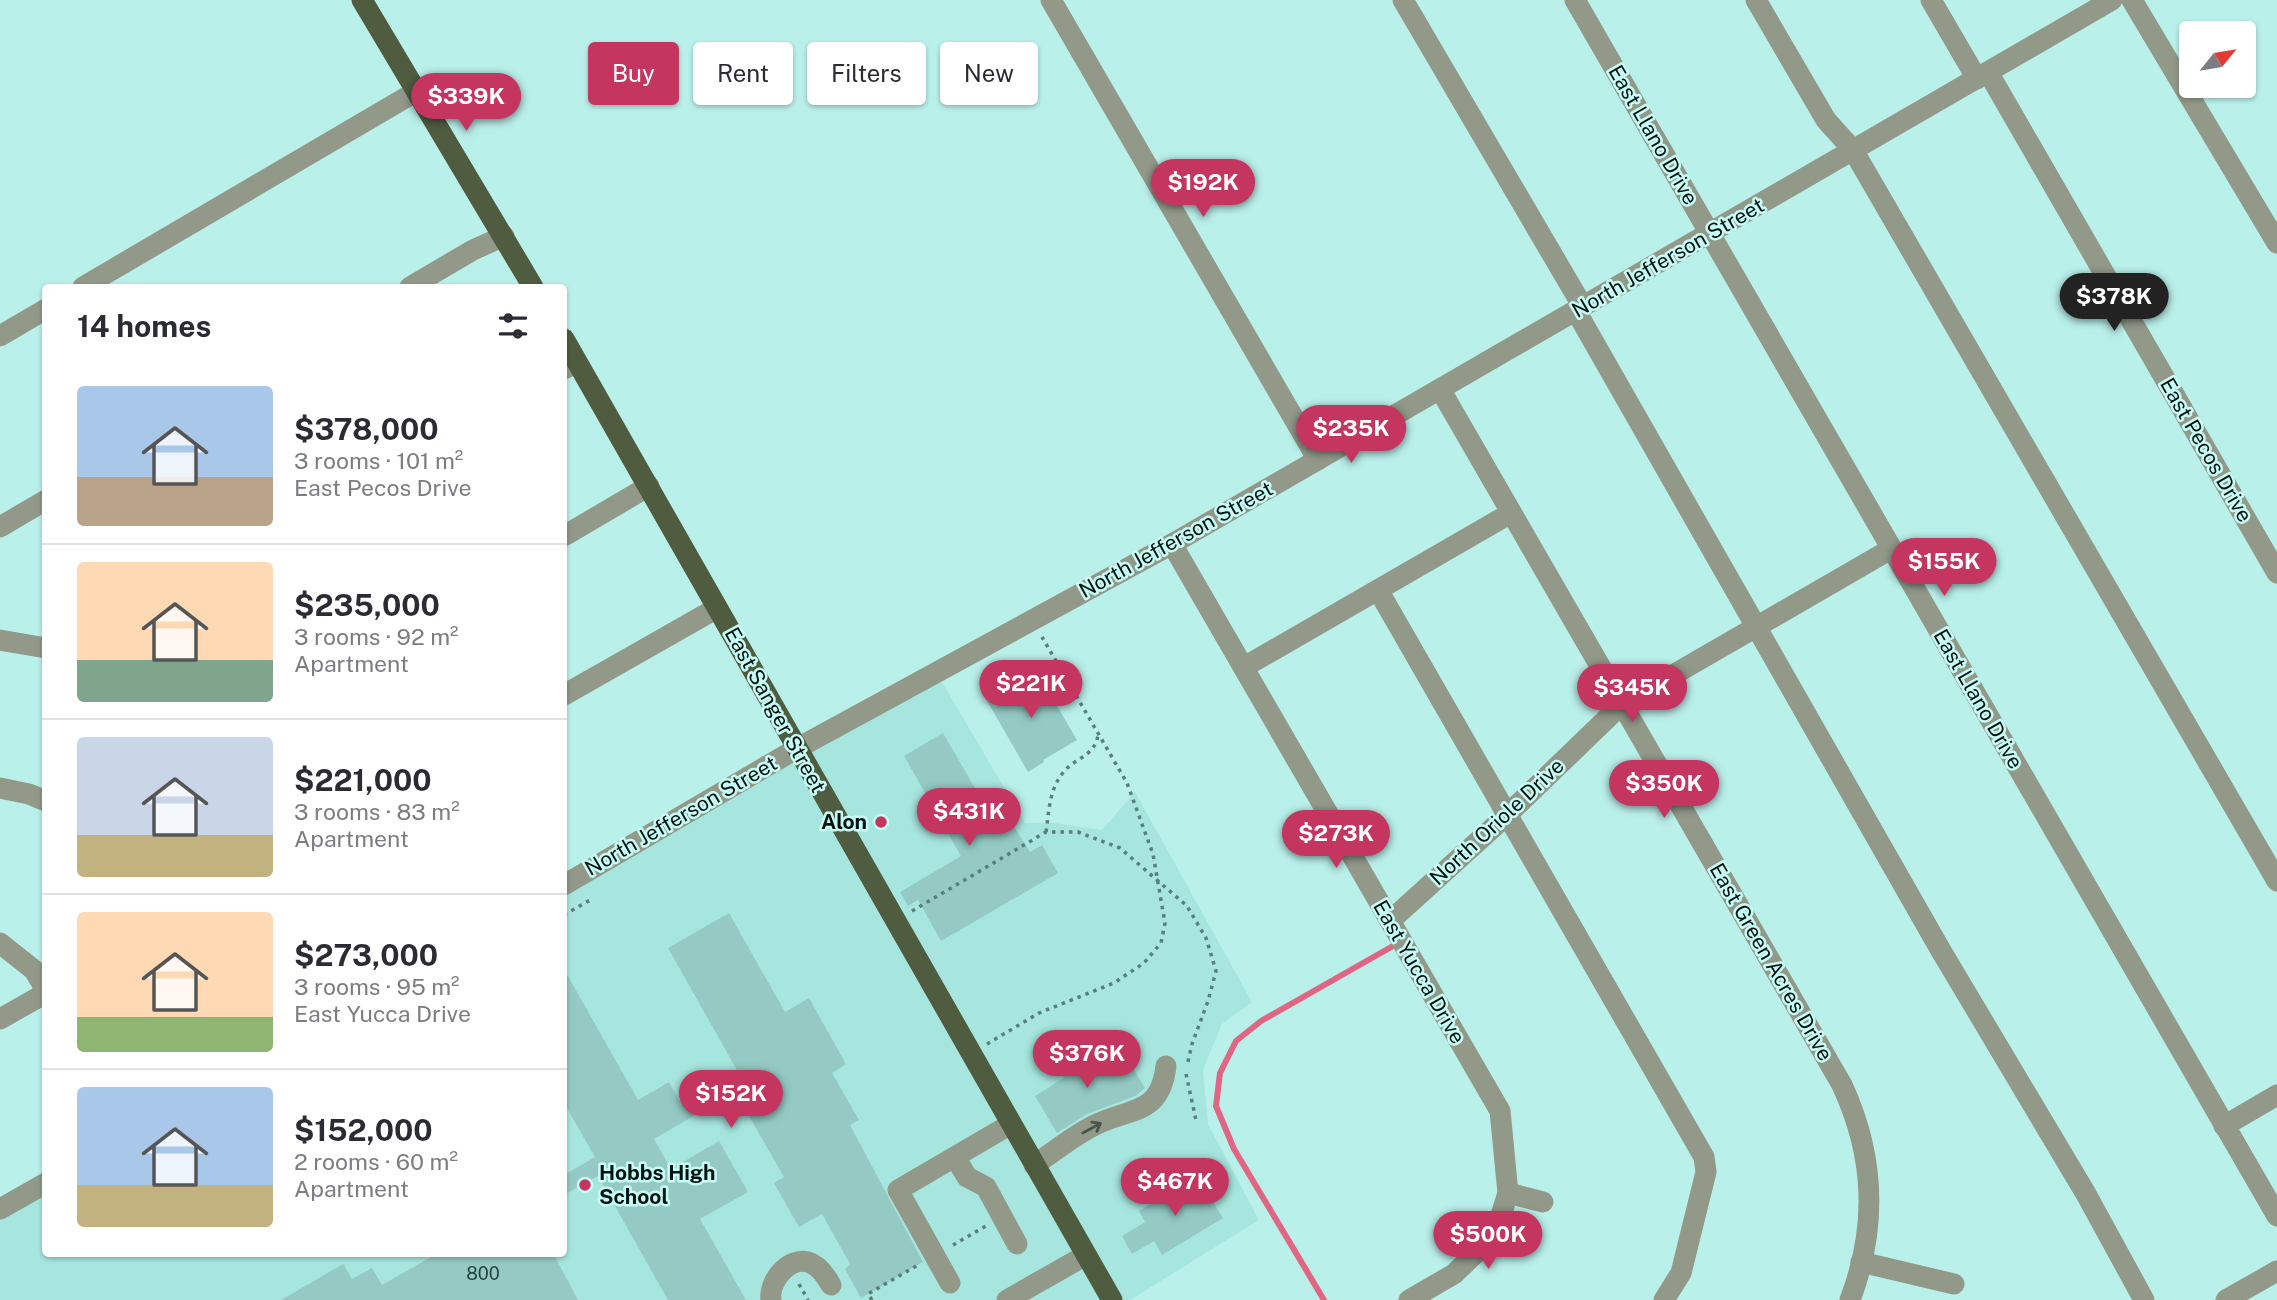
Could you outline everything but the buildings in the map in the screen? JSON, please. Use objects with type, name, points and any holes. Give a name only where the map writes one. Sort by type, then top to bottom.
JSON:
[{"type":"main road","points":[[362,0],[531,284]]},
{"type":"main road","name":"East Sanger Street","points":[[570,365],[649,486],[1112,1300]]},
{"type":"street","points":[[1051,0],[1318,460]]},
{"type":"street","points":[[1403,0],[1940,949],[2086,1194],[2144,1300]]},
{"type":"street","name":"East Llano Drive","points":[[1575,0],[2277,1216]]},
{"type":"street","points":[[1756,0],[1826,120],[1853,150],[2277,881]]},
{"type":"street","name":"East Pecos Drive","points":[[1931,0],[1982,75],[2277,573]]},
{"type":"street","name":"North Jefferson Street","points":[[567,883],[796,748],[1172,544],[2112,0]]},
{"type":"street","points":[[2132,0],[2277,243]]},
{"type":"street","points":[[88,284],[417,91]]},
{"type":"street","points":[[415,284],[504,236]]},
{"type":"street","points":[[0,336],[42,311]]},
{"type":"street","name":"East Green Acres Drive","points":[[1440,389],[1853,1108],[1863,1140],[1870,1180],[1868,1230],[1859,1276],[1850,1300]]},
{"type":"street","points":[[567,534],[649,486]]},
{"type":"street","points":[[0,527],[42,502]]},
{"type":"street","points":[[1244,667],[1511,513]]},
{"type":"street","name":"East Yucca Drive","points":[[1172,544],[1500,1111],[1508,1193]]},
{"type":"street","name":"North Oriole Drive","points":[[1390,921],[1507,815],[1621,705],[1891,549]]},
{"type":"street","points":[[1378,590],[1704,1157],[1706,1172],[1681,1273],[1664,1300]]},
{"type":"street","points":[[567,693],[717,608]]},
{"type":"street","points":[[0,639],[42,647]]},
{"type":"street","points":[[0,788],[42,799]]},
{"type":"street","points":[[0,943],[34,970],[42,985]]},
{"type":"street","points":[[0,1019],[42,994]]},
{"type":"street","points":[[1034,1165],[1094,1125],[1133,1112],[1157,1096],[1164,1083],[1166,1066]]},
{"type":"street","points":[[2224,1125],[2277,1095]]},
{"type":"street","points":[[950,1283],[898,1190],[1011,1124]]},
{"type":"street","points":[[955,1157],[967,1177],[986,1187],[1017,1244]]},
{"type":"street","points":[[0,1209],[42,1185]]},
{"type":"street","points":[[1409,1300],[1454,1274],[1485,1244],[1498,1225],[1508,1193],[1543,1202]]},
{"type":"street","points":[[1007,1300],[1086,1255]]},
{"type":"street","points":[[771,1300],[770,1292],[780,1273],[799,1261],[810,1262],[824,1273],[831,1285]]},
{"type":"street","points":[[1861,1262],[1954,1284]]},
{"type":"street","points":[[2226,1300],[2277,1271]]},
{"type":"path","points":[[971,1054],[1039,1013],[1114,983],[1144,963],[1161,943],[1165,923],[1153,854],[1127,783],[1032,620]]},
{"type":"path","points":[[1046,832],[1051,795],[1062,772],[1097,744],[1098,733]]},
{"type":"path","points":[[895,922],[1046,832],[1078,832],[1120,848],[1187,906],[1206,937],[1216,971],[1192,1044],[1186,1073],[1196,1120]]},
{"type":"path","points":[[567,913],[592,899]]},
{"type":"path","points":[[872,1300],[868,1294],[993,1222]]},
{"type":"shaded area","points":[[936,672],[1025,823],[1055,823],[1102,830],[1135,792],[1252,1002],[1222,1024],[1203,1070],[1208,1124],[1259,1220],[1130,1300],[0,1300],[0,1209],[42,1184],[42,1257],[567,1257],[567,881]]},
{"type":"waterway","points":[[1324,1300],[1234,1149],[1216,1106],[1220,1073],[1236,1041],[1261,1021],[1400,942]]},
{"type":"place","name":"Alon","points":[[881,822]]},
{"type":"place","name":"Hobbs High School","points":[[585,1185]]}]
